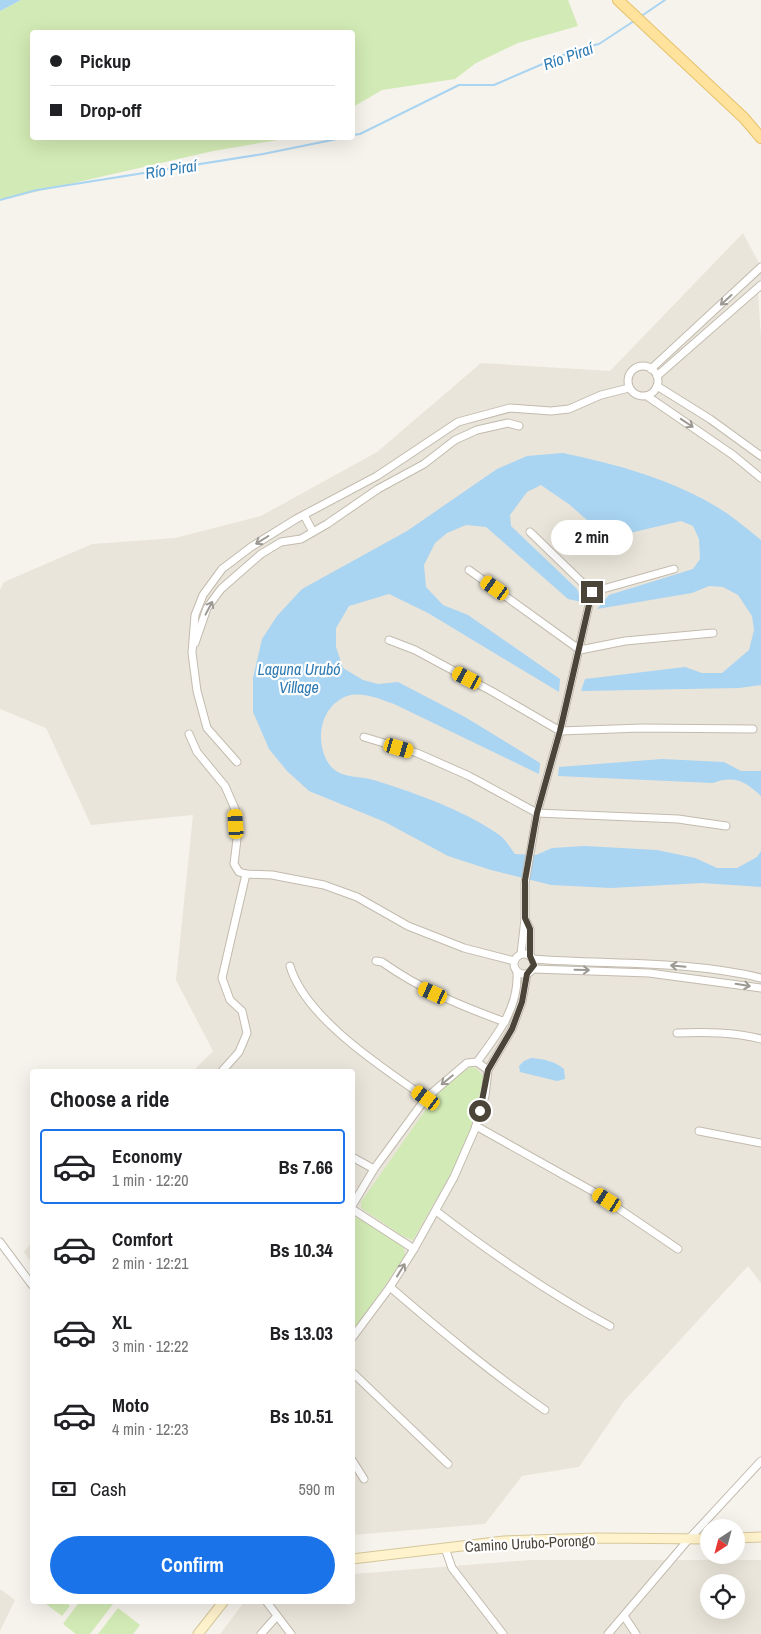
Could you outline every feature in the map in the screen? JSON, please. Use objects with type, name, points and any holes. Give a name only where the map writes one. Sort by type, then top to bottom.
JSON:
[{"type":"main road","points":[[618,0],[744,118],[761,131]]},
{"type":"main road","points":[[744,118],[761,126]]},
{"type":"main road","points":[[744,118],[761,138]]},
{"type":"main road","points":[[745,1538],[761,1537]]},
{"type":"main road","name":"Camino Urubo-Porongo","points":[[355,1559],[504,1541],[550,1539],[700,1539]]},
{"type":"main road","points":[[198,1634],[222,1604]]},
{"type":"street","points":[[651,369],[761,266]]},
{"type":"street","points":[[657,376],[761,285]]},
{"type":"street","points":[[647,396],[657,386],[657,376],[651,369],[641,366],[632,370],[628,378],[629,388],[637,395],[647,396],[733,455],[761,478]]},
{"type":"street","points":[[657,386],[710,419],[761,456]]},
{"type":"street","points":[[237,762],[207,728],[198,691],[192,653],[195,615],[203,595],[222,569],[251,547],[304,515],[377,476],[458,422],[510,408],[552,411],[569,409],[601,395],[629,388]]},
{"type":"street","points":[[192,653],[207,608],[221,589],[261,554],[281,542],[301,539],[313,532],[378,489],[424,464],[456,440],[477,430],[508,423],[520,426]]},
{"type":"street","points":[[304,515],[313,532]]},
{"type":"street","points":[[530,532],[592,592]]},
{"type":"street","points":[[469,570],[580,650],[625,641],[713,633]]},
{"type":"street","points":[[592,592],[674,570]]},
{"type":"street","points":[[514,961],[521,954],[525,918],[525,880],[537,813],[560,731],[592,592]]},
{"type":"street","points":[[389,640],[415,650],[560,731],[641,728],[753,729]]},
{"type":"street","points":[[189,734],[197,752],[224,786],[235,809],[237,839],[234,864],[239,872],[272,875],[324,885],[357,897],[408,926],[464,948],[514,961]]},
{"type":"street","points":[[364,738],[417,753],[476,780],[537,813],[678,819],[726,826]]},
{"type":"street","points":[[224,1069],[239,1052],[246,1033],[242,1011],[230,1000],[222,978],[246,874]]},
{"type":"street","points":[[355,1334],[390,1287],[414,1250],[436,1211],[476,1126],[485,1096],[488,1070],[512,1029],[522,1002],[530,971],[532,958],[530,929],[525,918]]},
{"type":"street","points":[[521,954],[532,958],[637,962],[698,968],[761,978]]},
{"type":"street","points":[[376,961],[382,962],[420,987],[505,1022]]},
{"type":"street","points":[[477,1062],[505,1022],[513,1001],[517,972],[514,961]]},
{"type":"street","points":[[290,966],[294,979],[315,1007],[344,1037],[426,1098]]},
{"type":"street","points":[[697,979],[698,968]]},
{"type":"street","points":[[517,972],[600,970],[697,979],[761,988]]},
{"type":"street","points":[[677,1033],[714,1031],[741,1034],[761,1039]]},
{"type":"street","points":[[355,1203],[374,1169],[426,1098],[467,1063],[477,1062],[488,1070]]},
{"type":"street","points":[[476,1126],[600,1196],[678,1249]]},
{"type":"street","points":[[699,1132],[761,1143]]},
{"type":"street","points":[[355,1159],[374,1169]]},
{"type":"street","points":[[355,1210],[414,1250]]},
{"type":"street","points":[[436,1211],[505,1263],[559,1298],[610,1326]]},
{"type":"street","points":[[0,1242],[30,1281]]},
{"type":"street","points":[[390,1287],[463,1349],[545,1410]]},
{"type":"street","points":[[355,1375],[448,1464]]},
{"type":"street","points":[[608,1634],[688,1540],[761,1461]]},
{"type":"street","points":[[355,1465],[364,1479]]},
{"type":"street","points":[[445,1548],[457,1576],[503,1634]]},
{"type":"street","points":[[268,1604],[290,1634]]},
{"type":"street","points":[[262,1634],[277,1616]]},
{"type":"street","points":[[624,1616],[636,1634]]},
{"type":"shaded area","points":[[743,233],[761,267],[761,289],[758,293],[761,338],[761,1283],[748,1266],[624,1401],[579,1467],[522,1476],[485,1524],[355,1535],[355,1069],[195,1069],[213,1051],[176,980],[193,815],[91,825],[46,728],[0,709],[0,590],[4,582],[92,544],[175,538],[261,516],[377,452],[481,363],[610,371]]},
{"type":"shaded area","points":[[30,1244],[30,1261],[24,1252]]},
{"type":"shaded area","points":[[530,1560],[700,1560],[700,1564],[745,1564],[745,1560],[761,1560],[761,1634],[220,1634],[243,1604],[355,1604],[355,1574]]},
{"type":"shaded area","points":[[0,1589],[15,1600],[0,1631]]},
{"type":"green space","points":[[21,0],[568,0],[578,26],[518,43],[476,63],[455,79],[382,90],[355,106],[355,30],[30,30],[30,140],[278,140],[213,151],[0,200],[0,11]]},
{"type":"green space","points":[[471,1067],[476,1068],[484,1077],[470,1131],[453,1170],[413,1240],[404,1237],[361,1208],[361,1202],[436,1095],[450,1081]]},
{"type":"green space","points":[[355,1217],[361,1218],[398,1243],[404,1248],[405,1256],[355,1329]]},
{"type":"green space","points":[[46,1604],[68,1604],[70,1606],[62,1616]]},
{"type":"green space","points":[[78,1604],[113,1604],[90,1634],[76,1634],[63,1624]]},
{"type":"green space","points":[[118,1608],[140,1625],[133,1634],[98,1634]]},
{"type":"water","points":[[0,0],[21,0],[0,11]]},
{"type":"water","name":"Laguna Urubó Village","points":[[563,453],[627,469],[690,492],[728,514],[761,540],[761,685],[739,688],[581,691],[585,679],[685,667],[702,673],[722,673],[749,650],[754,630],[752,616],[738,595],[723,587],[709,586],[692,593],[597,609],[609,595],[693,569],[700,559],[699,539],[693,526],[681,521],[621,535],[597,529],[570,505],[541,485],[527,492],[510,515],[511,526],[577,589],[582,602],[568,599],[486,527],[466,525],[447,533],[435,543],[424,565],[426,587],[443,605],[468,615],[560,679],[559,692],[428,613],[389,594],[349,606],[336,628],[336,647],[343,668],[363,680],[378,684],[398,682],[465,717],[540,763],[539,774],[394,704],[359,694],[347,696],[338,701],[325,716],[321,735],[324,755],[329,764],[339,773],[371,779],[408,791],[469,817],[501,836],[515,854],[536,855],[552,848],[585,846],[657,850],[695,858],[717,868],[737,868],[757,857],[761,851],[761,887],[702,883],[611,888],[551,885],[491,870],[448,856],[385,822],[309,791],[287,771],[269,749],[253,712],[253,678],[262,639],[277,616],[302,589],[407,531],[497,469],[527,456]]},
{"type":"water","points":[[662,759],[724,762],[741,771],[761,771],[761,796],[744,783],[733,780],[713,783],[558,776],[559,767]]},
{"type":"water","points":[[531,1058],[549,1061],[560,1066],[564,1069],[565,1079],[557,1081],[520,1072],[519,1066]]},
{"type":"waterway","name":"Río Piraí","points":[[640,17],[665,0]]},
{"type":"waterway","name":"Río Piraí","points":[[355,135],[360,134],[459,85],[494,85],[575,50],[599,44],[634,21]]},
{"type":"waterway","name":"Río Piraí","points":[[0,200],[37,190],[263,154],[332,140]]},
{"type":"route","points":[[480,1111],[485,1096],[488,1070],[512,1029],[522,1002],[527,974],[533,969],[534,965],[534,961],[530,956],[530,929],[525,918],[525,880],[537,813],[560,731],[592,592]]}]
